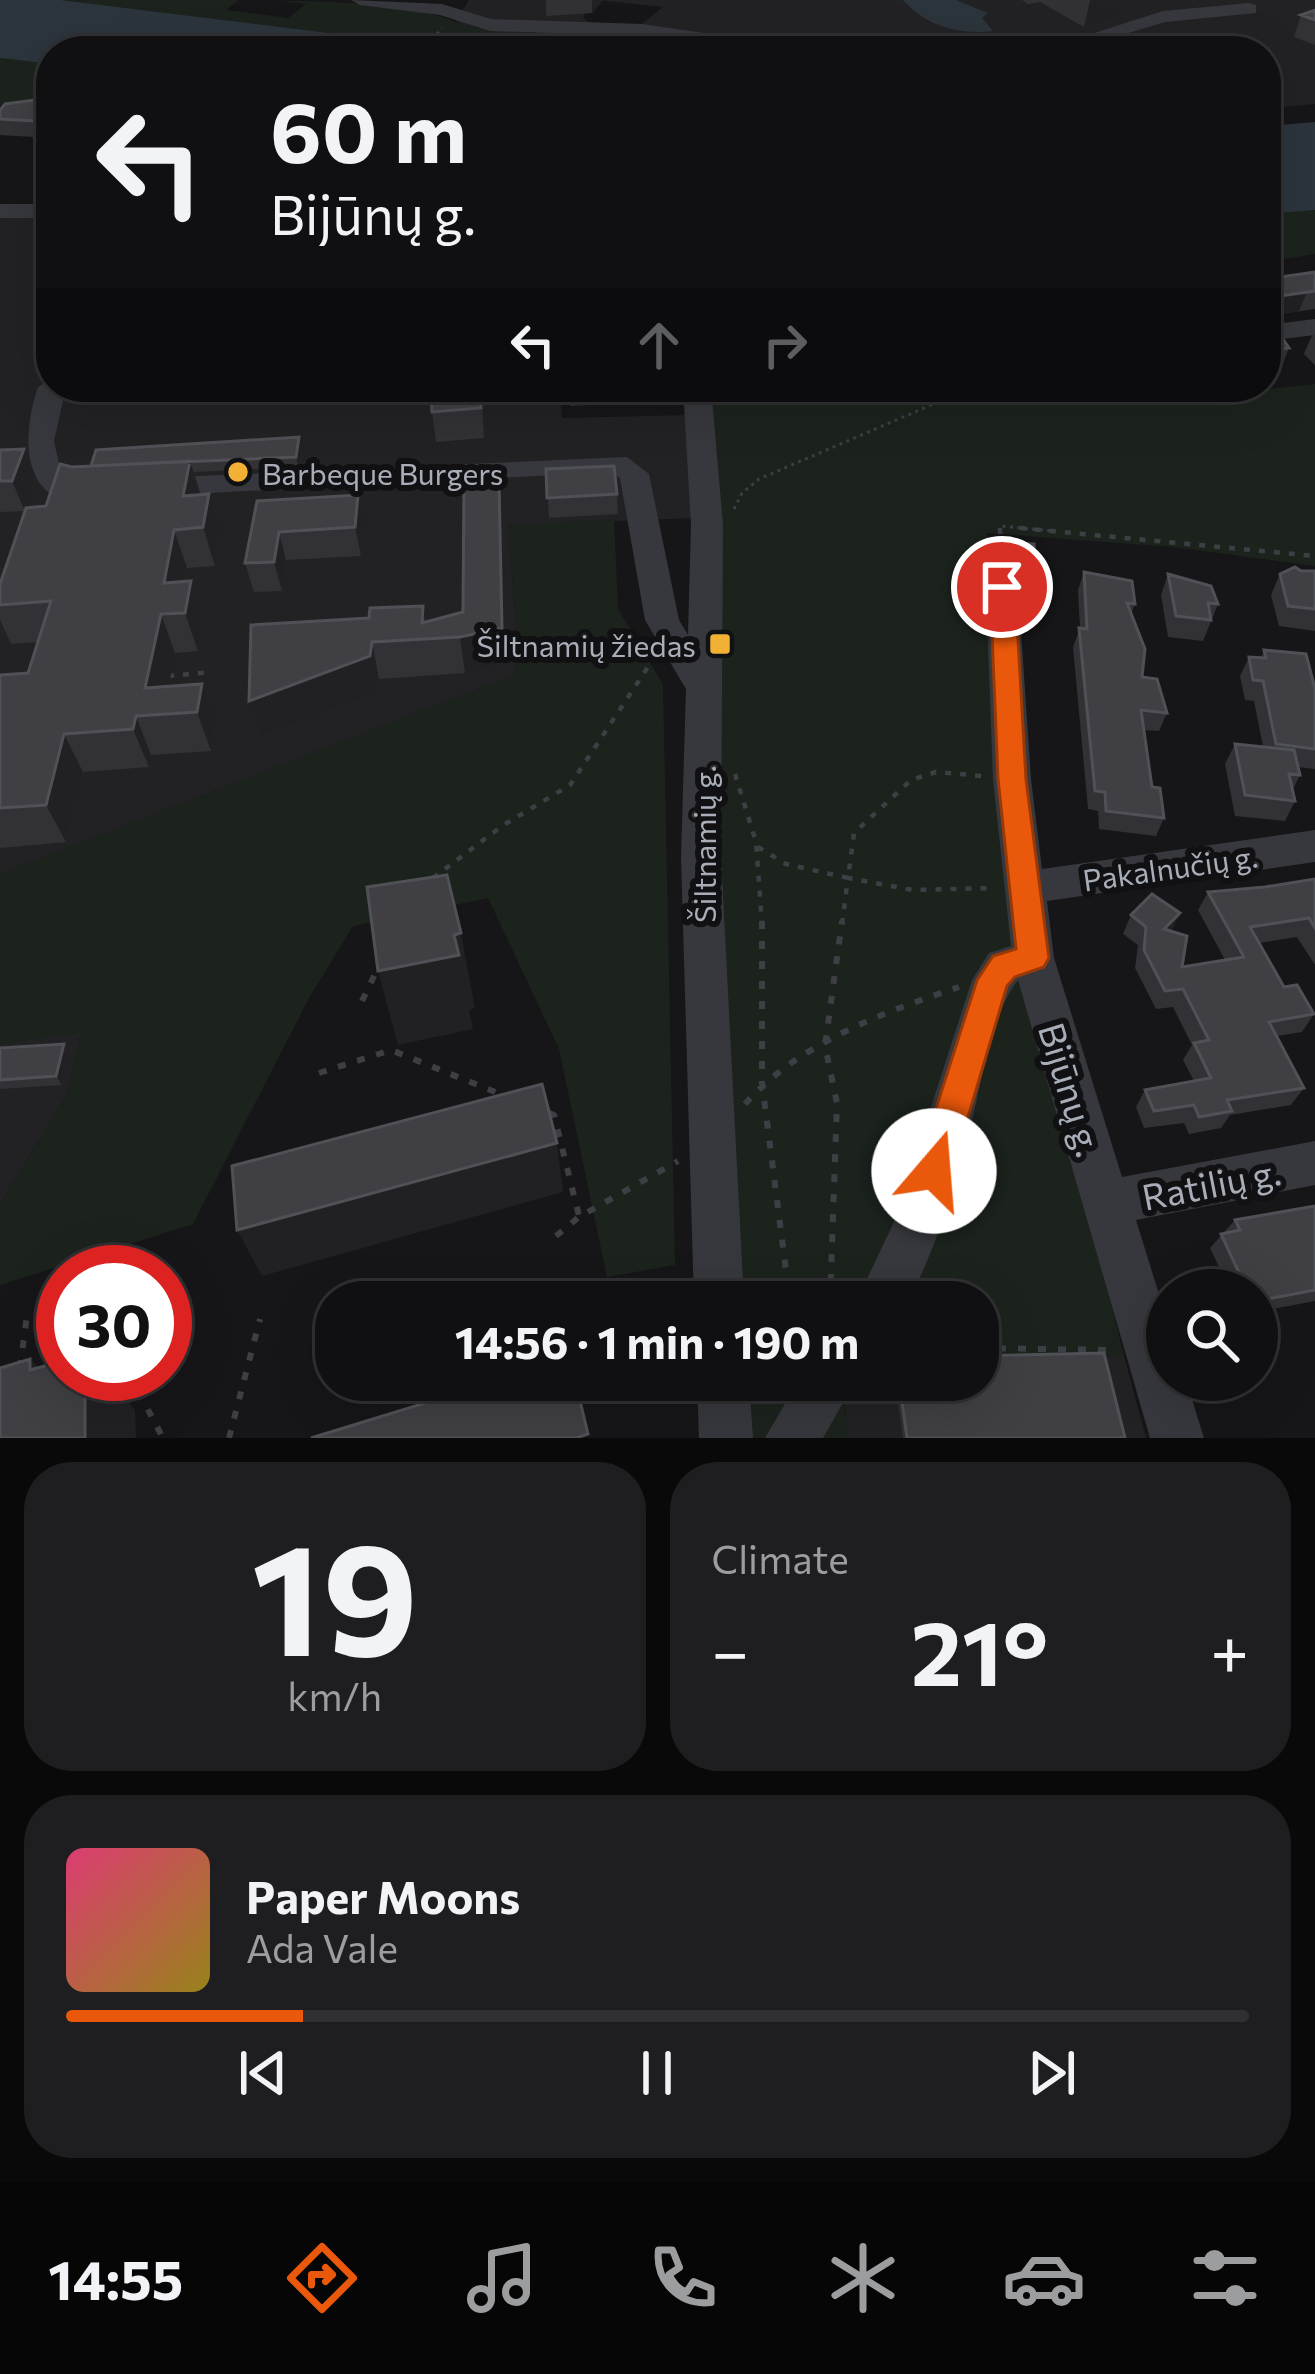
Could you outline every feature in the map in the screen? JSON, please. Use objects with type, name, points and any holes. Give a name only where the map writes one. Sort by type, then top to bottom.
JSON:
[{"type":"street","points":[[360,0],[419,3],[490,25],[642,30],[683,36]]},
{"type":"street","points":[[1097,36],[1163,16],[1250,9]]},
{"type":"street","points":[[0,211],[36,211]]},
{"type":"street","points":[[1281,331],[1315,327]]},
{"type":"street","points":[[46,402],[37,427],[37,455],[51,476],[86,492],[617,463],[634,474],[663,617],[701,685]]},
{"type":"street","name":"Šiltnamių g.","points":[[698,402],[706,512],[700,857],[717,1281]]},
{"type":"street","name":"Bijūnų g.","points":[[1002,587],[1012,779],[1024,888],[1013,969],[1106,1203],[1146,1336]]},
{"type":"street","name":"Pakalnučių g.","points":[[1024,888],[1315,846]]},
{"type":"street","points":[[893,1281],[1013,969]]},
{"type":"street","name":"Ratilių g.","points":[[1106,1203],[1315,1163]]},
{"type":"street","points":[[724,1401],[726,1438]]},
{"type":"street","points":[[792,1438],[816,1401]]},
{"type":"street","name":"Bijūnų g.","points":[[1166,1401],[1177,1438]]},
{"type":"path","points":[[435,36],[448,21]]},
{"type":"path","points":[[730,517],[742,493],[759,478],[938,402]]},
{"type":"path","points":[[1002,587],[1000,526],[1315,556]]},
{"type":"path","points":[[417,890],[502,826],[570,785],[660,650],[663,617]]},
{"type":"path","points":[[164,676],[212,672]]},
{"type":"path","points":[[702,742],[735,774],[751,804],[758,848],[762,1085],[787,1281]]},
{"type":"path","points":[[831,1281],[837,1103],[825,1046],[854,833],[911,780],[936,772],[1012,779]]},
{"type":"path","points":[[758,848],[786,864],[913,890],[1024,888]]},
{"type":"path","points":[[362,1001],[380,964]]},
{"type":"path","points":[[556,1236],[579,1217],[710,1143],[762,1085],[872,1016],[1013,969]]},
{"type":"path","points":[[319,1073],[391,1049],[513,1099]]},
{"type":"path","points":[[533,1107],[554,1115],[579,1217]]},
{"type":"path","points":[[21,1382],[27,1315]]},
{"type":"path","points":[[230,1438],[260,1319]]},
{"type":"path","points":[[999,1348],[1099,1349],[1146,1355]]},
{"type":"path","points":[[0,1372],[20,1368]]},
{"type":"path","points":[[144,1401],[163,1438]]},
{"type":"shaded area","points":[[0,0],[61,0],[354,36],[36,36],[36,62],[0,58]]},
{"type":"shaded area","points":[[61,0],[239,0],[226,10],[288,18],[306,4],[282,1],[348,3],[427,13],[463,26],[566,36],[354,36]]},
{"type":"shaded area","points":[[469,0],[594,0],[583,17],[591,25],[638,27],[663,7],[598,0],[1315,0],[1315,104],[1281,107],[1281,36],[566,36],[463,26],[456,21]]},
{"type":"shaded area","points":[[903,0],[956,0],[988,13],[982,18],[993,31],[944,27]]},
{"type":"shaded area","points":[[0,58],[36,62],[36,104],[0,106]]},
{"type":"shaded area","points":[[1315,122],[1315,210],[1281,213],[1281,125]]},
{"type":"shaded area","points":[[1315,210],[1315,254],[1281,260],[1281,213]]},
{"type":"shaded area","points":[[36,217],[36,402],[560,402],[562,418],[691,415],[696,518],[508,525],[519,659],[512,676],[0,874],[0,218]]},
{"type":"shaded area","points":[[1315,384],[1315,566],[1173,547],[987,533],[994,722],[1080,1176],[1124,1356],[999,1358],[999,1281],[737,1281],[726,1083],[707,402],[1281,402],[1281,388]]},
{"type":"shaded area","points":[[614,519],[618,609],[663,685],[675,1265],[607,1277],[559,1049],[488,898],[353,926],[309,998],[193,1224],[127,1245],[36,1245],[36,1274],[0,1285],[0,1204],[67,1095],[81,1033],[0,1044],[0,874],[512,676],[519,659],[508,525]]},
{"type":"shaded area","points":[[81,1032],[67,1095],[0,1204],[0,1044]]},
{"type":"shaded area","points":[[1124,1356],[1146,1438],[847,1438],[845,1401],[999,1401],[999,1358]]},
{"type":"shaded area","points":[[743,1401],[845,1401],[847,1438],[745,1438]]},
{"type":"building","points":[[36,100],[36,121],[0,119],[5,104]]},
{"type":"building","points":[[1315,272],[1315,291],[1281,296],[1281,277]]},
{"type":"building","points":[[432,402],[480,402],[481,408],[432,412]]},
{"type":"building","points":[[299,437],[296,457],[91,466],[96,450]]},
{"type":"building","points":[[24,449],[12,481],[0,481],[0,450]]},
{"type":"building","points":[[190,461],[183,496],[209,494],[203,527],[174,530],[164,583],[191,581],[185,613],[161,614],[145,688],[202,684],[197,712],[136,716],[133,729],[64,734],[46,805],[0,808],[0,675],[28,673],[51,601],[0,605],[0,584],[26,508],[46,506],[60,464]]},
{"type":"building","points":[[614,466],[617,494],[547,498],[546,469]]},
{"type":"building","points":[[499,482],[502,628],[460,637],[372,642],[370,656],[249,701],[251,625],[369,618],[370,608],[423,606],[422,623],[463,612],[464,484]]},
{"type":"building","points":[[358,495],[355,527],[279,532],[274,562],[245,563],[257,501]]},
{"type":"building","points":[[1013,543],[1034,544],[1036,573],[1023,572],[1014,564]]},
{"type":"building","points":[[1295,567],[1315,571],[1315,609],[1288,606],[1280,574]]},
{"type":"building","points":[[1084,572],[1132,581],[1135,604],[1127,603],[1145,649],[1142,677],[1157,679],[1167,713],[1141,710],[1152,787],[1160,788],[1164,818],[1106,811],[1105,792],[1095,791],[1079,628],[1087,629]]},
{"type":"building","points":[[1168,574],[1211,586],[1218,604],[1208,603],[1211,620],[1176,616]]},
{"type":"building","points":[[1264,650],[1306,654],[1315,689],[1315,749],[1276,744],[1263,681],[1253,680],[1249,657],[1266,658]]},
{"type":"building","points":[[1235,744],[1294,750],[1300,775],[1289,774],[1295,801],[1245,795]]},
{"type":"building","points":[[447,875],[461,933],[454,935],[459,955],[378,971],[367,887]]},
{"type":"building","points":[[1315,879],[1315,928],[1309,918],[1250,927],[1284,987],[1297,985],[1314,1014],[1269,1022],[1304,1088],[1227,1100],[1232,1111],[1199,1117],[1194,1105],[1154,1111],[1145,1090],[1211,1078],[1194,1043],[1209,1040],[1183,989],[1165,991],[1144,950],[1146,927],[1131,915],[1152,894],[1180,913],[1164,929],[1187,936],[1182,967],[1244,957],[1208,892]]},
{"type":"building","points":[[64,1044],[56,1076],[0,1080],[0,1048]]},
{"type":"building","points":[[542,1084],[557,1143],[237,1230],[232,1166]]},
{"type":"building","points":[[1315,1206],[1315,1290],[1278,1297],[1278,1269],[1237,1269],[1221,1234],[1240,1230],[1235,1220]]},
{"type":"building","points":[[1104,1353],[1125,1438],[907,1438],[902,1401],[999,1401],[999,1356]]},
{"type":"building","points":[[30,1359],[30,1370],[36,1368],[36,1401],[85,1401],[85,1438],[0,1438],[0,1368]]},
{"type":"building","points":[[432,1401],[580,1401],[588,1434],[576,1438],[311,1438]]},
{"type":"place","name":"Barbeque Burgers","points":[[238,472]]},
{"type":"place","name":"Šiltnamių žiedas","points":[[720,644]]},
{"type":"route","points":[[934,1171],[993,980],[1004,966],[1033,958],[1012,779],[1002,587]]}]
